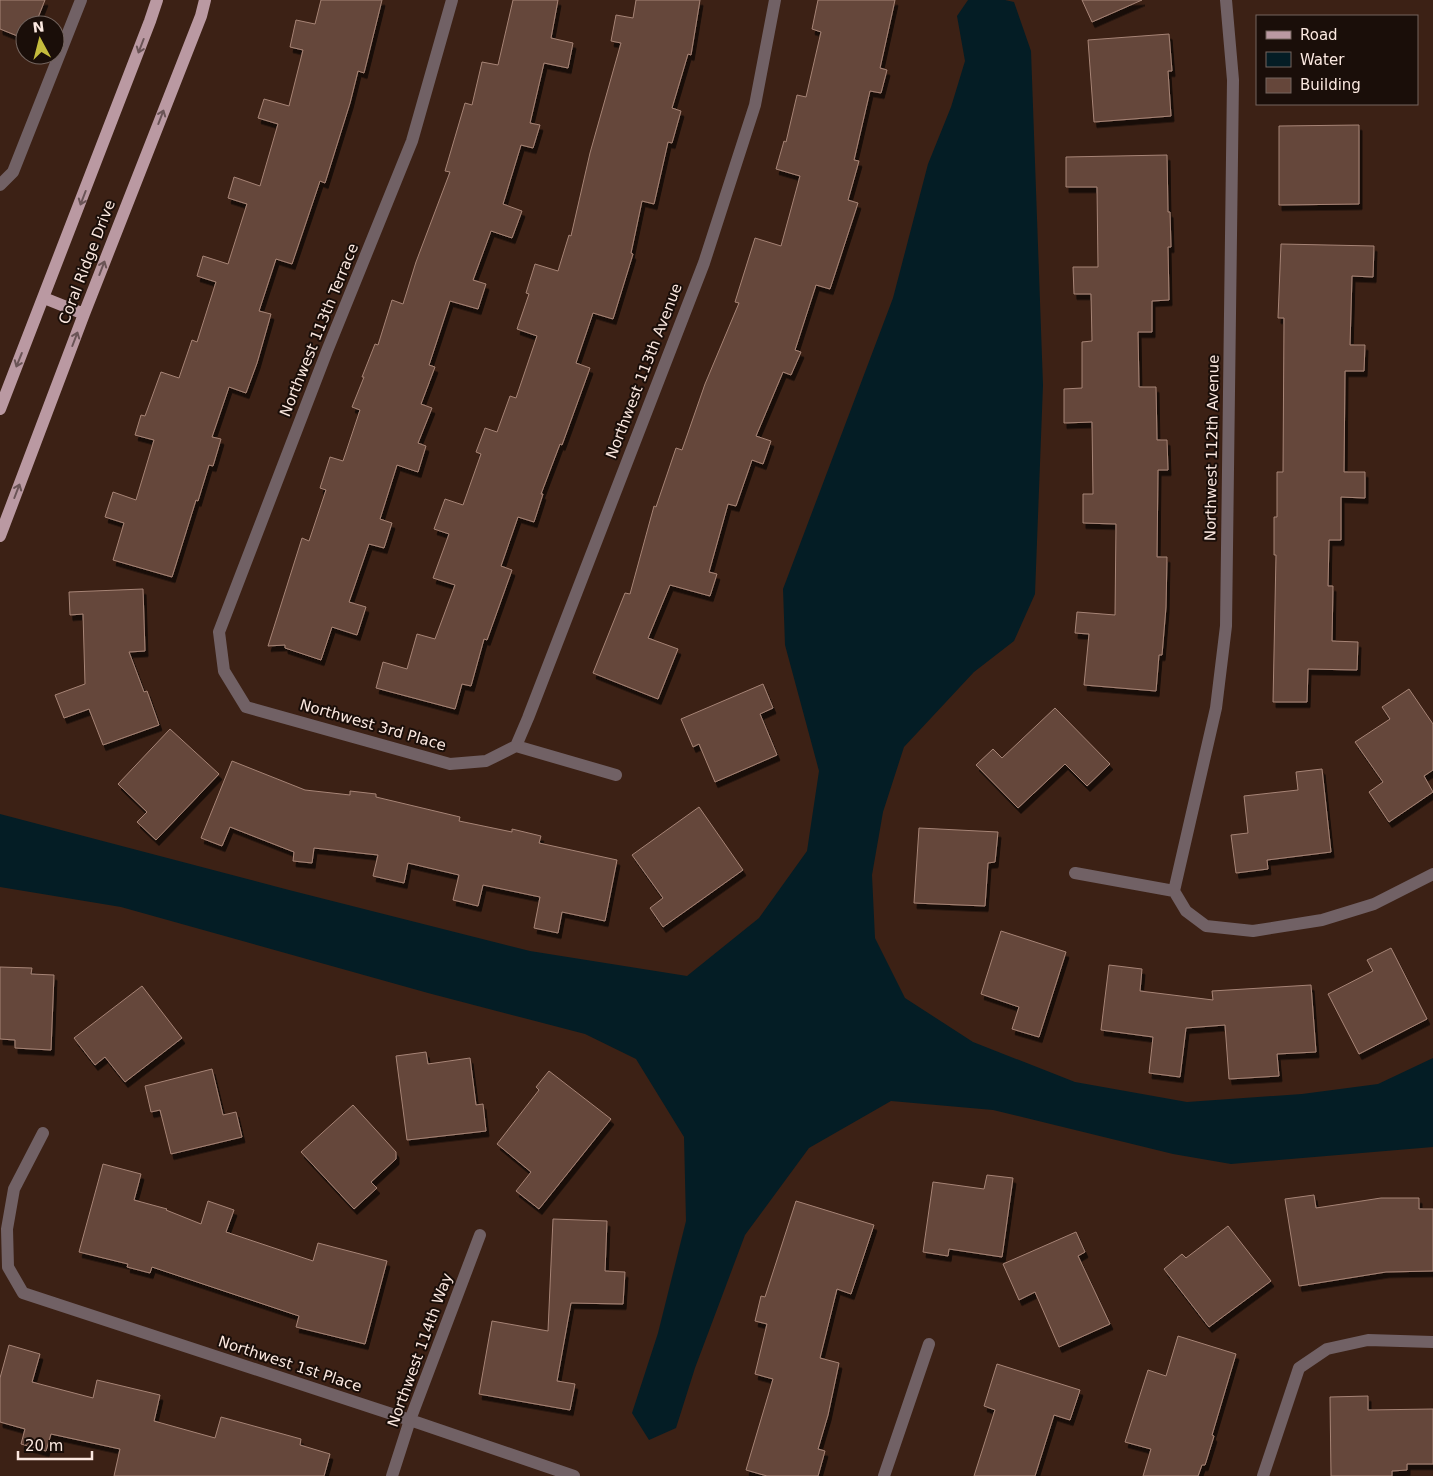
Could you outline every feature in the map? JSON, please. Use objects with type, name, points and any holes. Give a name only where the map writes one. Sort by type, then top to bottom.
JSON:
[{"type":"main road","name":"Coral Ridge Drive","points":[[0,409],[157,0]]},
{"type":"main road","name":"Coral Ridge Drive","points":[[0,536],[84,314],[201,16],[205,0]]},
{"type":"main road","points":[[44,298],[84,314]]},
{"type":"street","points":[[0,185],[13,172],[82,0]]},
{"type":"street","name":"Northwest 113th Terrace","points":[[224,672],[219,632],[327,351],[412,141],[452,0]]},
{"type":"street","name":"Northwest 113th Avenue","points":[[516,746],[704,263],[754,105],[775,0]]},
{"type":"street","name":"Northwest 112th Avenue","points":[[1174,891],[1216,708],[1226,626],[1233,80],[1226,0]]},
{"type":"street","name":"Northwest 3rd Place","points":[[224,672],[246,707],[450,764],[486,761],[516,746]]},
{"type":"street","points":[[516,746],[616,775]]},
{"type":"street","points":[[1075,873],[1174,891],[1186,911],[1206,926],[1253,931],[1322,920],[1374,904],[1433,874]]},
{"type":"street","name":"Northwest 1st Place","points":[[43,1133],[14,1189],[7,1229],[8,1268],[23,1293],[574,1476]]},
{"type":"street","name":"Northwest 114th Way","points":[[392,1476],[410,1420],[480,1235]]},
{"type":"street","points":[[1264,1476],[1299,1368],[1327,1349],[1368,1340],[1433,1342]]},
{"type":"street","points":[[884,1476],[929,1344]]},
{"type":"water","points":[[968,0],[1005,0],[1014,2],[1031,51],[1043,385],[1035,594],[1014,641],[974,672],[904,747],[883,812],[872,875],[875,938],[905,998],[973,1042],[1075,1082],[1187,1102],[1302,1094],[1378,1084],[1433,1058],[1433,1147],[1231,1164],[1173,1154],[993,1110],[891,1101],[809,1148],[745,1235],[695,1368],[676,1428],[649,1440],[632,1413],[658,1333],[686,1221],[684,1137],[636,1059],[585,1034],[428,993],[121,907],[0,887],[0,814],[530,951],[687,976],[759,918],[807,851],[819,771],[785,645],[783,589],[893,298],[928,164],[951,107],[965,61],[957,16]]},
{"type":"building","points":[[0,0],[45,0],[39,15],[15,15],[15,35],[0,29]]},
{"type":"building","points":[[321,0],[382,0],[364,73],[358,71],[325,183],[320,181],[292,264],[276,259],[259,311],[271,314],[257,363],[246,393],[229,387],[212,437],[221,439],[213,466],[209,465],[198,501],[196,500],[172,577],[113,560],[124,523],[105,517],[113,492],[136,500],[154,440],[135,435],[141,415],[145,416],[161,372],[179,378],[192,340],[197,342],[216,282],[197,276],[203,256],[228,264],[247,204],[228,198],[234,177],[260,186],[278,124],[258,118],[264,99],[289,106],[303,50],[290,47],[296,20],[315,24]]},
{"type":"building","points":[[513,0],[558,0],[551,38],[573,43],[568,68],[544,63],[530,123],[540,125],[533,148],[521,145],[503,204],[522,211],[512,238],[491,231],[473,280],[486,284],[478,309],[450,301],[429,365],[435,367],[421,404],[432,408],[418,443],[426,446],[418,472],[397,465],[380,519],[392,523],[384,548],[369,544],[349,602],[366,607],[357,635],[332,627],[321,660],[285,648],[285,645],[268,646],[302,538],[309,541],[326,490],[320,488],[330,457],[343,461],[360,410],[352,407],[364,377],[362,377],[375,344],[378,345],[392,300],[403,304],[416,262],[450,172],[445,171],[465,103],[472,105],[482,62],[498,65]]},
{"type":"building","points":[[636,0],[700,0],[691,55],[688,54],[672,108],[681,111],[672,143],[668,142],[654,204],[642,201],[631,253],[633,254],[613,319],[593,313],[576,363],[590,368],[562,445],[560,444],[541,494],[543,494],[534,522],[518,517],[501,566],[512,570],[487,640],[484,639],[471,686],[462,684],[455,709],[376,688],[383,662],[407,669],[417,634],[435,639],[455,585],[433,578],[449,534],[434,529],[445,499],[463,505],[481,454],[476,452],[485,428],[497,432],[510,396],[516,398],[537,336],[517,329],[529,294],[526,293],[535,264],[558,271],[569,235],[571,236],[590,153],[621,43],[611,41],[616,15],[633,18]]},
{"type":"building","points":[[818,0],[895,0],[880,68],[887,70],[881,93],[870,91],[854,160],[859,161],[848,200],[858,203],[830,289],[816,285],[795,350],[801,352],[791,375],[783,372],[756,436],[771,441],[763,464],[752,460],[736,506],[728,504],[709,572],[717,574],[710,596],[670,585],[648,638],[678,649],[658,699],[593,673],[625,593],[630,594],[654,506],[656,507],[676,448],[682,450],[705,384],[739,303],[735,302],[755,238],[781,246],[800,176],[776,169],[784,141],[786,142],[797,95],[806,97],[821,32],[812,29]]},
{"type":"building","points":[[1082,0],[1142,0],[1092,22]]},
{"type":"building","points":[[1169,34],[1172,71],[1168,71],[1171,116],[1094,122],[1088,40]]},
{"type":"building","points":[[1359,125],[1359,204],[1279,205],[1279,126]]},
{"type":"building","points":[[1167,155],[1171,247],[1168,247],[1169,300],[1152,301],[1152,332],[1138,332],[1139,387],[1156,387],[1157,440],[1167,440],[1168,470],[1158,470],[1157,557],[1167,557],[1166,607],[1162,655],[1159,655],[1156,691],[1084,685],[1089,634],[1075,633],[1077,612],[1115,615],[1116,524],[1083,523],[1083,494],[1093,494],[1092,422],[1064,423],[1064,389],[1082,388],[1082,342],[1092,341],[1091,294],[1074,294],[1073,267],[1098,267],[1097,187],[1066,187],[1066,157]]},
{"type":"building","points":[[1281,244],[1374,246],[1373,277],[1352,276],[1350,345],[1365,345],[1364,371],[1345,371],[1344,472],[1365,472],[1365,498],[1341,497],[1341,540],[1329,540],[1328,586],[1333,586],[1332,641],[1358,642],[1357,670],[1308,669],[1307,702],[1273,702],[1276,555],[1274,555],[1274,517],[1277,517],[1277,472],[1283,472],[1284,318],[1278,318]]},
{"type":"building","points":[[143,589],[145,651],[129,652],[144,692],[147,691],[159,725],[103,745],[89,709],[64,718],[55,695],[85,684],[83,614],[70,615],[69,592]]},
{"type":"building","points":[[763,684],[773,708],[760,714],[777,755],[715,782],[699,744],[693,747],[681,719]]},
{"type":"building","points":[[1409,689],[1433,724],[1433,770],[1424,776],[1433,792],[1389,822],[1369,792],[1383,782],[1355,742],[1390,719],[1382,707]]},
{"type":"building","points":[[1055,708],[1110,764],[1087,786],[1065,764],[1018,808],[976,765],[993,749],[1002,758]]},
{"type":"building","points":[[170,729],[219,774],[156,840],[137,822],[147,812],[118,784]]},
{"type":"building","points":[[232,761],[305,790],[350,795],[350,791],[376,794],[376,797],[460,817],[459,821],[512,832],[512,829],[541,836],[539,843],[617,860],[605,921],[562,912],[558,933],[534,928],[540,897],[483,885],[478,906],[453,900],[459,875],[408,863],[404,883],[373,876],[378,855],[314,848],[312,863],[293,861],[294,852],[230,827],[222,846],[201,838]]},
{"type":"building","points":[[1322,769],[1331,852],[1267,860],[1268,869],[1236,873],[1231,835],[1248,833],[1244,796],[1298,790],[1296,772]]},
{"type":"building","points":[[699,807],[743,870],[663,927],[650,908],[663,898],[632,855]]},
{"type":"building","points":[[919,828],[998,832],[995,862],[988,863],[985,906],[914,903]]},
{"type":"building","points":[[1001,931],[1066,952],[1039,1037],[1012,1029],[1019,1007],[981,994]]},
{"type":"building","points":[[1391,948],[1427,1019],[1359,1054],[1328,994],[1373,971],[1367,960]]},
{"type":"building","points":[[1109,965],[1142,969],[1140,991],[1213,1000],[1212,991],[1311,985],[1316,1052],[1277,1054],[1279,1076],[1229,1079],[1225,1025],[1186,1028],[1180,1077],[1149,1073],[1153,1037],[1101,1030]]},
{"type":"building","points":[[0,967],[32,968],[31,974],[54,975],[51,1050],[15,1048],[15,1040],[0,1039]]},
{"type":"building","points":[[142,986],[182,1038],[125,1082],[105,1057],[95,1065],[74,1038]]},
{"type":"building","points":[[426,1052],[428,1064],[470,1058],[476,1105],[483,1104],[486,1131],[407,1140],[396,1056]]},
{"type":"building","points":[[212,1069],[223,1115],[236,1112],[242,1137],[171,1154],[160,1110],[151,1112],[145,1086]]},
{"type":"building","points":[[549,1071],[611,1119],[539,1209],[516,1191],[531,1172],[497,1144],[539,1090],[536,1087]]},
{"type":"building","points":[[353,1105],[396,1152],[396,1159],[371,1182],[377,1188],[354,1209],[301,1152]]},
{"type":"building","points":[[103,1164],[141,1174],[134,1200],[167,1209],[201,1224],[208,1201],[234,1210],[226,1232],[313,1261],[318,1243],[387,1261],[365,1344],[296,1327],[299,1316],[152,1267],[150,1273],[127,1267],[128,1264],[79,1252]]},
{"type":"building","points":[[987,1175],[1013,1178],[1002,1257],[949,1249],[948,1256],[923,1252],[933,1182],[984,1189]]},
{"type":"building","points":[[1314,1195],[1316,1208],[1381,1198],[1419,1198],[1419,1209],[1433,1209],[1433,1271],[1386,1272],[1299,1286],[1285,1199]]},
{"type":"building","points":[[796,1201],[874,1225],[851,1294],[837,1289],[820,1358],[839,1363],[828,1415],[818,1449],[825,1451],[818,1476],[767,1476],[746,1470],[773,1379],[755,1374],[767,1324],[755,1321],[761,1296],[765,1297]]},
{"type":"building","points":[[553,1219],[607,1221],[605,1271],[625,1272],[623,1304],[571,1303],[557,1381],[575,1384],[570,1410],[479,1394],[492,1321],[548,1331]]},
{"type":"building","points":[[1228,1226],[1271,1281],[1209,1327],[1164,1269],[1182,1254],[1186,1258]]},
{"type":"building","points":[[1076,1232],[1085,1252],[1078,1256],[1110,1324],[1059,1347],[1035,1292],[1019,1300],[1003,1264]]},
{"type":"building","points":[[1178,1336],[1236,1354],[1205,1465],[1202,1465],[1198,1476],[1143,1476],[1151,1449],[1125,1442],[1148,1370],[1166,1376]]},
{"type":"building","points":[[9,1345],[40,1354],[32,1382],[93,1398],[97,1380],[160,1395],[154,1421],[215,1438],[221,1417],[301,1439],[300,1445],[330,1454],[324,1476],[114,1476],[120,1449],[51,1434],[46,1451],[21,1444],[25,1429],[0,1422],[0,1378]]},
{"type":"building","points":[[997,1364],[1080,1390],[1070,1420],[1054,1415],[1035,1476],[974,1476],[995,1410],[984,1406]]},
{"type":"building","points":[[1368,1396],[1368,1410],[1433,1409],[1433,1464],[1407,1464],[1407,1470],[1392,1471],[1392,1476],[1331,1476],[1330,1397]]}]
